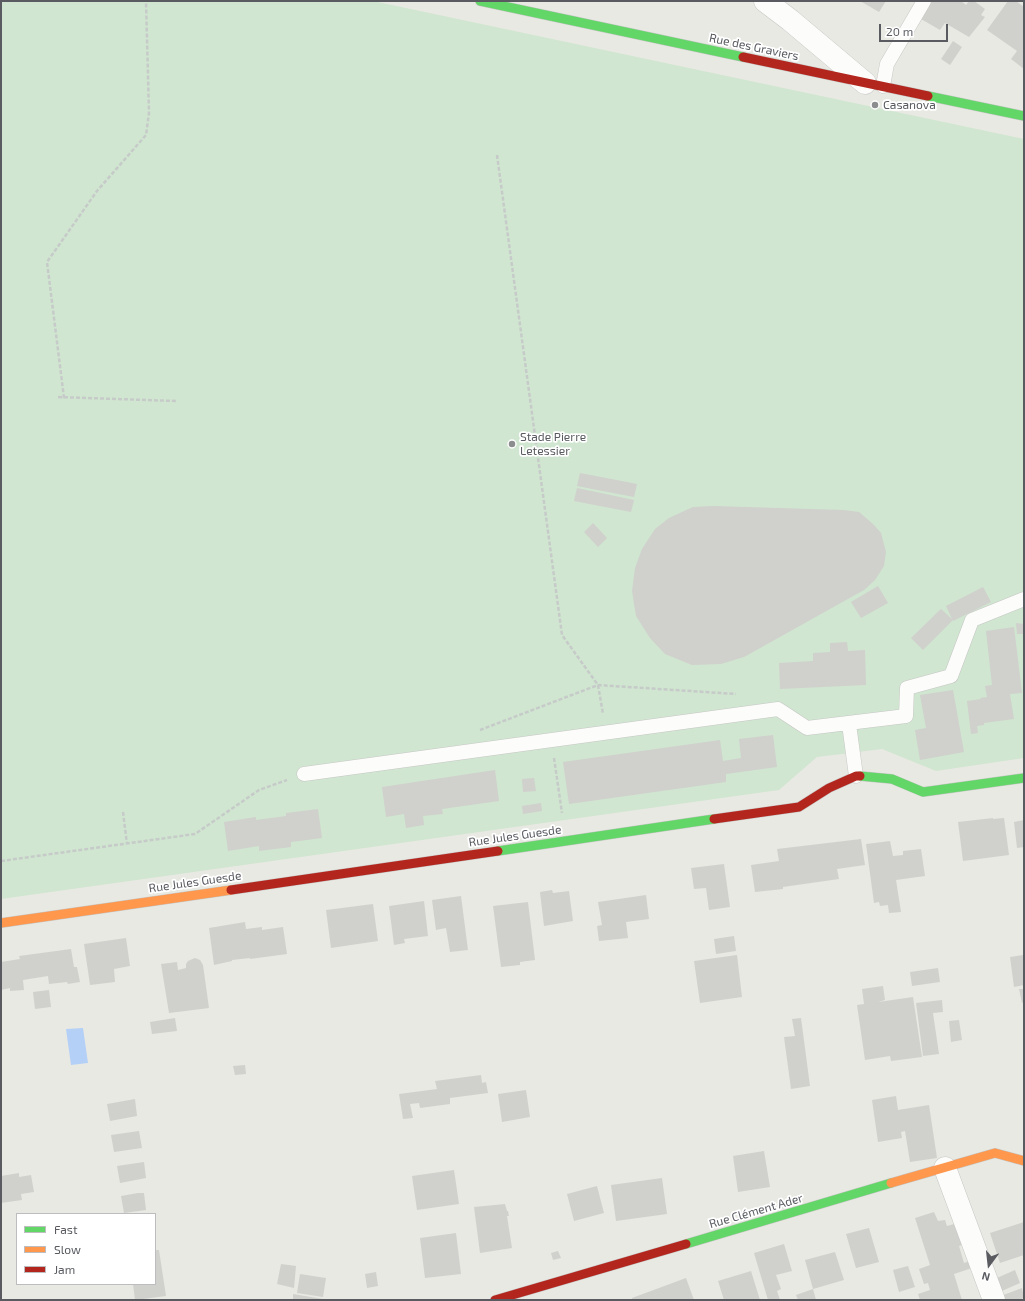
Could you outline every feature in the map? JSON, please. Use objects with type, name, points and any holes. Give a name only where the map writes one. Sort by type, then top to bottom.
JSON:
[{"type":"street","name":"Rue des Graviers","points":[[480,1],[1024,116]]},
{"type":"street","points":[[765,1],[874,85]]},
{"type":"street","name":"Rue Jules Guesde","points":[[1,923],[799,807],[829,788],[856,776],[892,779],[923,792],[1024,778]]},
{"type":"street","name":"Rue Clément Ader","points":[[495,1300],[995,1153],[1024,1161]]},
{"type":"street","points":[[945,1168],[994,1300]]},
{"type":"lane","points":[[874,85],[924,1]]},
{"type":"lane","points":[[304,774],[778,709],[807,728],[906,716],[907,688],[951,676],[972,620],[1024,599]]},
{"type":"lane","points":[[849,724],[856,776]]},
{"type":"path","points":[[64,398],[47,262],[97,191],[146,135],[149,113],[146,1]]},
{"type":"path","points":[[497,155],[562,635],[598,685],[607,732]]},
{"type":"path","points":[[58,398],[176,401]]},
{"type":"path","points":[[478,730],[598,685],[735,694],[742,697]]},
{"type":"path","points":[[552,740],[562,813]]},
{"type":"path","points":[[1,861],[194,834],[259,790],[304,774]]},
{"type":"path","points":[[123,812],[127,844]]},
{"type":"green space","name":"Stade Pierre Letessier","points":[[1,1],[373,1],[1024,139],[1024,758],[936,771],[882,749],[817,757],[779,790],[1,899]]},
{"type":"water","points":[[83,1028],[88,1063],[71,1065],[66,1029]]},
{"type":"building","points":[[860,1],[886,1],[879,12]]},
{"type":"building","points":[[932,1],[961,1],[966,5],[969,1],[974,1],[985,9],[981,15],[985,17],[969,37],[945,23],[940,30],[921,19]]},
{"type":"building","points":[[1008,1],[1016,1],[1024,7],[1024,69],[1011,59],[1017,51],[987,30]]},
{"type":"building","points":[[953,41],[962,47],[950,65],[941,59]]},
{"type":"building","points":[[580,473],[637,484],[634,497],[577,486]]},
{"type":"building","points":[[577,488],[634,500],[631,512],[574,501]]},
{"type":"building","points":[[713,506],[844,510],[859,512],[881,533],[886,552],[884,566],[875,580],[864,590],[744,657],[721,664],[692,665],[665,654],[650,638],[636,616],[632,591],[635,568],[642,549],[655,529],[669,518],[693,507]]},
{"type":"building","points":[[593,523],[607,538],[598,547],[584,532]]},
{"type":"building","points":[[878,586],[888,603],[861,618],[851,602]]},
{"type":"building","points":[[983,587],[991,602],[953,621],[946,606]]},
{"type":"building","points":[[941,609],[953,620],[923,650],[911,638]]},
{"type":"building","points":[[1016,623],[1024,624],[1024,634],[1017,634]]},
{"type":"building","points":[[1014,627],[1022,693],[1010,694],[1014,719],[984,723],[984,725],[977,726],[978,733],[971,734],[967,701],[987,697],[985,686],[992,685],[986,631]]},
{"type":"building","points":[[847,642],[848,651],[865,650],[866,685],[780,689],[779,663],[813,661],[813,653],[830,652],[830,643]]},
{"type":"building","points":[[953,690],[964,752],[920,760],[915,730],[926,728],[920,695]]},
{"type":"building","points":[[773,735],[777,767],[726,774],[726,782],[569,804],[563,762],[720,740],[723,761],[741,758],[739,739]]},
{"type":"building","points":[[495,770],[499,801],[442,809],[443,814],[423,816],[424,825],[406,828],[404,814],[386,817],[382,787]]},
{"type":"building","points":[[534,778],[536,791],[523,792],[522,779]]},
{"type":"building","points":[[541,803],[542,811],[523,814],[522,806]]},
{"type":"building","points":[[318,809],[322,838],[291,842],[291,847],[259,851],[259,846],[228,851],[224,822],[256,817],[256,820],[286,816],[286,813]]},
{"type":"building","points":[[1004,818],[1009,855],[963,861],[958,822]]},
{"type":"building","points":[[1024,820],[1024,847],[1017,848],[1014,822]]},
{"type":"building","points":[[861,839],[865,865],[837,869],[839,879],[783,887],[783,889],[755,892],[751,865],[779,861],[777,849]]},
{"type":"building","points":[[890,841],[893,856],[903,855],[903,851],[921,849],[925,876],[896,880],[901,912],[889,913],[888,905],[880,906],[879,902],[874,903],[866,844]]},
{"type":"building","points":[[724,864],[730,907],[709,910],[706,888],[694,889],[691,868]]},
{"type":"building","points":[[552,890],[553,893],[569,891],[573,921],[544,926],[540,892]]},
{"type":"building","points":[[646,895],[649,919],[626,922],[628,938],[599,941],[597,926],[602,925],[598,902]]},
{"type":"building","points":[[461,896],[468,950],[450,952],[446,928],[436,930],[432,900]]},
{"type":"building","points":[[424,901],[428,936],[404,939],[405,943],[394,945],[389,906]]},
{"type":"building","points":[[528,902],[535,960],[520,962],[520,965],[501,967],[493,906]]},
{"type":"building","points":[[373,904],[378,941],[331,948],[326,910]]},
{"type":"building","points":[[245,922],[246,929],[262,927],[262,930],[283,927],[287,954],[232,960],[214,965],[209,928]]},
{"type":"building","points":[[734,936],[736,951],[716,954],[714,939]]},
{"type":"building","points":[[126,938],[130,966],[114,969],[115,982],[90,985],[84,944]]},
{"type":"building","points":[[71,949],[74,967],[77,967],[80,982],[68,984],[67,982],[49,984],[48,976],[23,980],[24,990],[10,991],[10,988],[1,990],[1,962],[20,959],[19,956]]},
{"type":"building","points":[[737,955],[742,997],[700,1003],[694,961]]},
{"type":"building","points":[[1023,955],[1024,985],[1014,987],[1010,957]]},
{"type":"building","points":[[195,958],[200,960],[203,965],[209,1008],[169,1013],[161,964],[177,962],[178,970],[186,968],[188,961]]},
{"type":"building","points":[[938,968],[940,982],[912,986],[910,972]]},
{"type":"building","points":[[883,986],[885,1000],[878,1002],[913,997],[922,1057],[891,1061],[890,1056],[865,1060],[857,1005],[864,1004],[862,989]]},
{"type":"building","points":[[1019,989],[1024,989],[1024,1002],[1022,1003]]},
{"type":"building","points":[[49,990],[51,1007],[35,1009],[33,992]]},
{"type":"building","points":[[942,1000],[943,1012],[933,1013],[939,1054],[923,1056],[916,1003]]},
{"type":"building","points":[[175,1018],[177,1031],[152,1034],[150,1022]]},
{"type":"building","points":[[801,1018],[810,1086],[791,1089],[784,1037],[795,1036],[792,1019]]},
{"type":"building","points":[[959,1020],[962,1040],[951,1042],[949,1021]]},
{"type":"building","points":[[245,1065],[246,1074],[235,1075],[233,1066]]},
{"type":"building","points":[[481,1075],[482,1083],[486,1082],[488,1093],[450,1098],[450,1104],[420,1108],[419,1103],[410,1104],[413,1118],[403,1119],[399,1094],[437,1089],[435,1081]]},
{"type":"building","points":[[526,1090],[530,1117],[502,1122],[498,1094]]},
{"type":"building","points":[[896,1096],[898,1110],[929,1105],[937,1158],[910,1162],[905,1131],[901,1132],[902,1138],[878,1142],[872,1100]]},
{"type":"building","points":[[135,1099],[137,1116],[110,1121],[107,1104]]},
{"type":"building","points":[[139,1131],[142,1148],[114,1152],[111,1135]]},
{"type":"building","points":[[764,1151],[770,1187],[738,1192],[733,1156]]},
{"type":"building","points":[[144,1162],[146,1178],[120,1183],[117,1166]]},
{"type":"building","points":[[454,1170],[459,1204],[417,1210],[412,1176]]},
{"type":"building","points":[[19,1173],[19,1177],[31,1175],[34,1192],[21,1194],[22,1200],[1,1203],[1,1176]]},
{"type":"building","points":[[662,1178],[667,1214],[616,1221],[611,1185]]},
{"type":"building","points":[[597,1186],[604,1213],[574,1221],[567,1194]]},
{"type":"building","points":[[144,1193],[146,1210],[124,1213],[121,1196]]},
{"type":"building","points":[[505,1204],[509,1216],[507,1216],[512,1248],[480,1253],[474,1207]]},
{"type":"building","points":[[934,1212],[938,1221],[945,1220],[947,1226],[961,1222],[967,1243],[959,1246],[964,1263],[973,1260],[975,1267],[954,1274],[962,1300],[920,1300],[918,1294],[930,1290],[928,1283],[924,1284],[919,1269],[930,1265],[915,1218]]},
{"type":"building","points":[[1024,1222],[1024,1255],[1000,1263],[990,1233]]},
{"type":"building","points":[[869,1228],[879,1262],[856,1268],[846,1234]]},
{"type":"building","points":[[456,1233],[461,1274],[425,1278],[420,1238]]},
{"type":"building","points":[[784,1244],[792,1271],[776,1275],[781,1289],[777,1291],[780,1300],[768,1300],[754,1253]]},
{"type":"building","points":[[156,1250],[159,1250],[166,1296],[135,1300],[133,1285],[156,1285]]},
{"type":"building","points":[[558,1251],[561,1258],[553,1260],[551,1253]]},
{"type":"building","points":[[835,1252],[844,1280],[813,1289],[805,1260]]},
{"type":"building","points":[[281,1264],[296,1266],[294,1288],[277,1284]]},
{"type":"building","points":[[908,1266],[915,1287],[899,1292],[893,1270]]},
{"type":"building","points":[[1015,1270],[1020,1283],[995,1294],[990,1281]]},
{"type":"building","points":[[751,1271],[760,1300],[724,1300],[718,1281]]},
{"type":"building","points":[[376,1272],[378,1286],[367,1288],[365,1274]]},
{"type":"building","points":[[300,1274],[326,1278],[323,1297],[297,1293]]},
{"type":"building","points":[[686,1278],[694,1300],[632,1300],[632,1298]]},
{"type":"building","points":[[1022,1288],[1024,1298],[1019,1300],[1000,1300],[998,1297]]},
{"type":"building","points":[[813,1289],[816,1300],[798,1300],[796,1295]]},
{"type":"building","points":[[293,1294],[323,1299],[323,1300],[293,1300]]},
{"type":"traffic: fast","points":[[480,1],[743,57]]},
{"type":"traffic: fast","points":[[928,96],[1024,116]]},
{"type":"traffic: fast","points":[[860,776],[892,779],[923,792],[1024,778]]},
{"type":"traffic: fast","points":[[498,851],[714,819]]},
{"type":"traffic: fast","points":[[686,1244],[891,1183]]},
{"type":"traffic: slow","points":[[1,923],[231,890]]},
{"type":"traffic: slow","points":[[891,1183],[995,1153],[1024,1161]]},
{"type":"traffic: jam","points":[[743,57],[928,96]]},
{"type":"traffic: jam","points":[[714,819],[799,807],[829,788],[856,776],[860,776]]},
{"type":"traffic: jam","points":[[231,890],[498,851]]},
{"type":"traffic: jam","points":[[495,1300],[686,1244]]},
{"type":"place","name":"Casanova","points":[[875,105]]},
{"type":"place","name":"Stade Pierre Letessier","points":[[512,444]]}]
